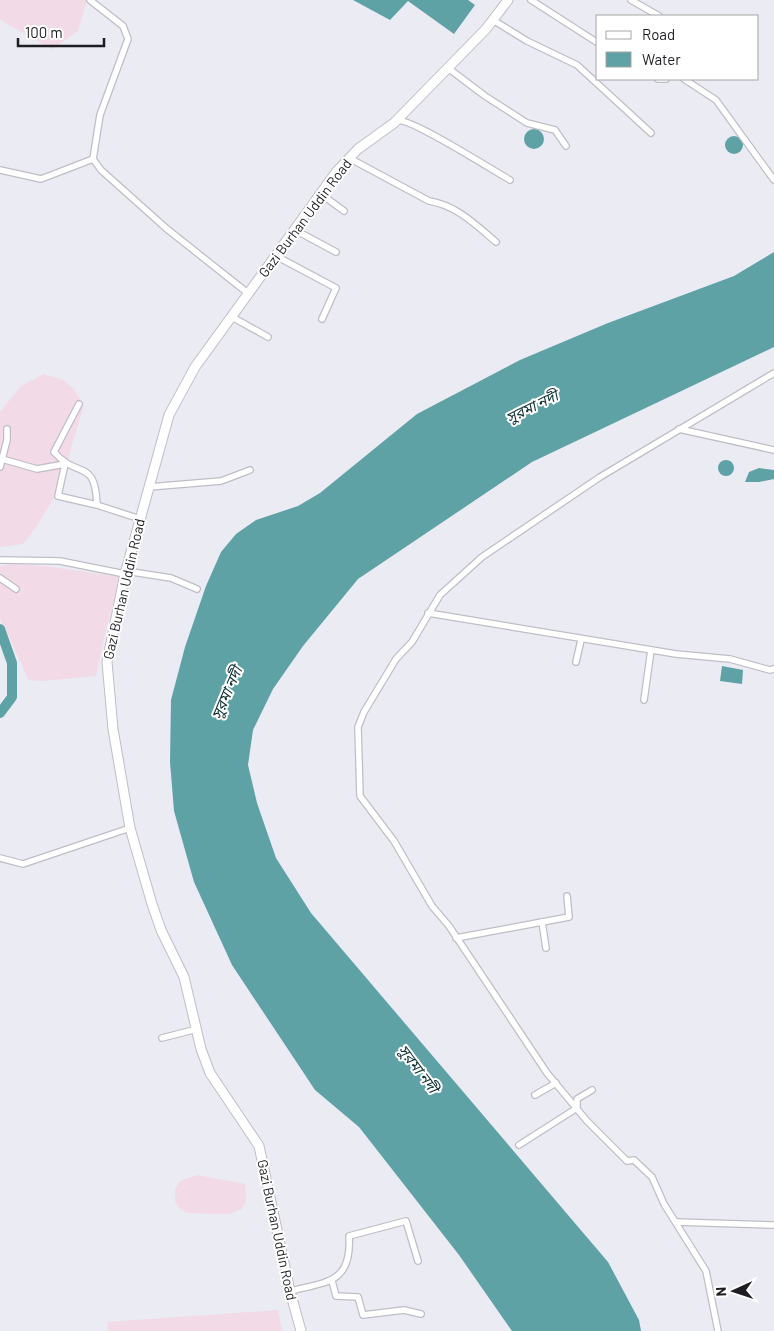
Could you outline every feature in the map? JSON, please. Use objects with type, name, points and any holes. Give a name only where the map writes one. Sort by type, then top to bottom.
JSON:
[{"type":"street","points":[[90,0],[123,26],[128,39],[100,116],[93,158],[101,170],[167,229],[249,294]]},
{"type":"street","name":"Gazi Burhan Uddin Road","points":[[301,1331],[290,1291],[259,1146],[210,1073],[184,978],[161,930],[130,828],[113,729],[107,662],[126,572],[169,414],[195,367],[349,158],[358,149],[396,121],[493,20],[508,0]]},
{"type":"street","points":[[531,0],[596,42]]},
{"type":"street","points":[[631,0],[657,15]]},
{"type":"street","points":[[493,20],[527,41],[577,65],[651,133]]},
{"type":"street","points":[[448,68],[485,96],[527,123],[555,130],[566,146]]},
{"type":"street","points":[[686,80],[716,100],[774,180]]},
{"type":"street","points":[[396,121],[408,122],[426,131],[510,180]]},
{"type":"street","points":[[0,170],[41,180],[93,158]]},
{"type":"street","points":[[349,158],[429,201],[438,202],[464,214],[472,224],[496,242]]},
{"type":"street","points":[[321,194],[344,210]]},
{"type":"street","points":[[295,230],[336,252]]},
{"type":"street","points":[[276,256],[336,288],[322,319]]},
{"type":"street","points":[[232,317],[268,337]]},
{"type":"street","points":[[718,1331],[706,1271],[658,1192],[652,1177],[634,1160],[627,1161],[556,1083],[432,906],[394,840],[360,796],[358,727],[364,712],[392,666],[412,642],[440,595],[482,556],[569,497],[774,373]]},
{"type":"street","points":[[65,464],[54,452],[54,448],[79,404]]},
{"type":"street","points":[[0,467],[7,429]]},
{"type":"street","points":[[679,429],[774,450]]},
{"type":"street","points":[[2,459],[37,469],[65,464],[83,469],[90,474],[96,485],[97,506]]},
{"type":"street","points":[[65,464],[58,496],[140,519]]},
{"type":"street","points":[[149,487],[220,481],[250,470]]},
{"type":"street","points":[[0,560],[60,561],[171,578],[197,589]]},
{"type":"street","points":[[0,578],[16,589]]},
{"type":"street","points":[[428,613],[582,640],[730,659],[770,670],[774,668]]},
{"type":"street","points":[[576,662],[582,640]]},
{"type":"street","points":[[644,700],[651,650]]},
{"type":"street","points":[[0,858],[23,864],[130,828]]},
{"type":"street","points":[[456,938],[569,917],[567,896]]},
{"type":"street","points":[[542,922],[546,948]]},
{"type":"street","points":[[162,1038],[197,1028]]},
{"type":"street","points":[[535,1095],[556,1083]]},
{"type":"street","points":[[577,1108],[577,1099],[592,1090]]},
{"type":"street","points":[[519,1145],[577,1108]]},
{"type":"street","points":[[290,1291],[332,1281],[344,1269],[350,1255],[349,1236],[406,1221],[418,1260]]},
{"type":"street","points":[[676,1222],[774,1224]]},
{"type":"street","points":[[332,1281],[336,1296],[358,1297],[362,1315],[404,1310],[421,1314]]},
{"type":"shaded area","points":[[0,0],[87,0],[78,31],[52,49],[2,21],[0,19]]},
{"type":"shaded area","points":[[44,374],[63,380],[74,389],[84,406],[72,444],[65,479],[37,526],[23,544],[0,547],[0,412],[21,386]]},
{"type":"shaded area","points":[[13,564],[52,567],[121,577],[105,633],[96,676],[43,681],[29,680],[0,618],[0,566]]},
{"type":"shaded area","points":[[197,1175],[245,1184],[246,1201],[242,1209],[230,1214],[213,1214],[188,1213],[180,1209],[175,1201],[175,1190],[180,1181]]},
{"type":"shaded area","points":[[278,1310],[282,1331],[108,1331],[107,1322]]},
{"type":"water","points":[[353,0],[468,0],[475,5],[454,34],[408,1],[390,20]]},
{"type":"water","points":[[530,129],[538,129],[544,135],[544,143],[538,149],[530,149],[524,143],[524,135]]},
{"type":"water","points":[[734,136],[740,139],[743,145],[740,151],[734,154],[728,151],[725,145],[728,139]]},
{"type":"water","name":"সুরমা নদী","points":[[774,252],[774,347],[532,462],[358,579],[303,646],[273,689],[253,730],[248,765],[257,803],[276,858],[311,913],[608,1262],[639,1320],[641,1331],[512,1331],[459,1255],[359,1127],[315,1090],[232,965],[194,882],[174,811],[170,762],[171,700],[185,647],[206,586],[221,552],[236,534],[256,520],[298,506],[320,493],[417,414],[520,360],[608,323],[734,276]]},
{"type":"water","points":[[723,460],[729,460],[734,465],[732,474],[723,476],[718,471],[718,465]]},
{"type":"water","points":[[759,468],[774,470],[774,479],[745,482],[749,472]]},
{"type":"water","points":[[722,666],[743,670],[742,684],[720,681]]},
{"type":"waterway","points":[[0,629],[12,663],[12,697],[0,713]]}]
